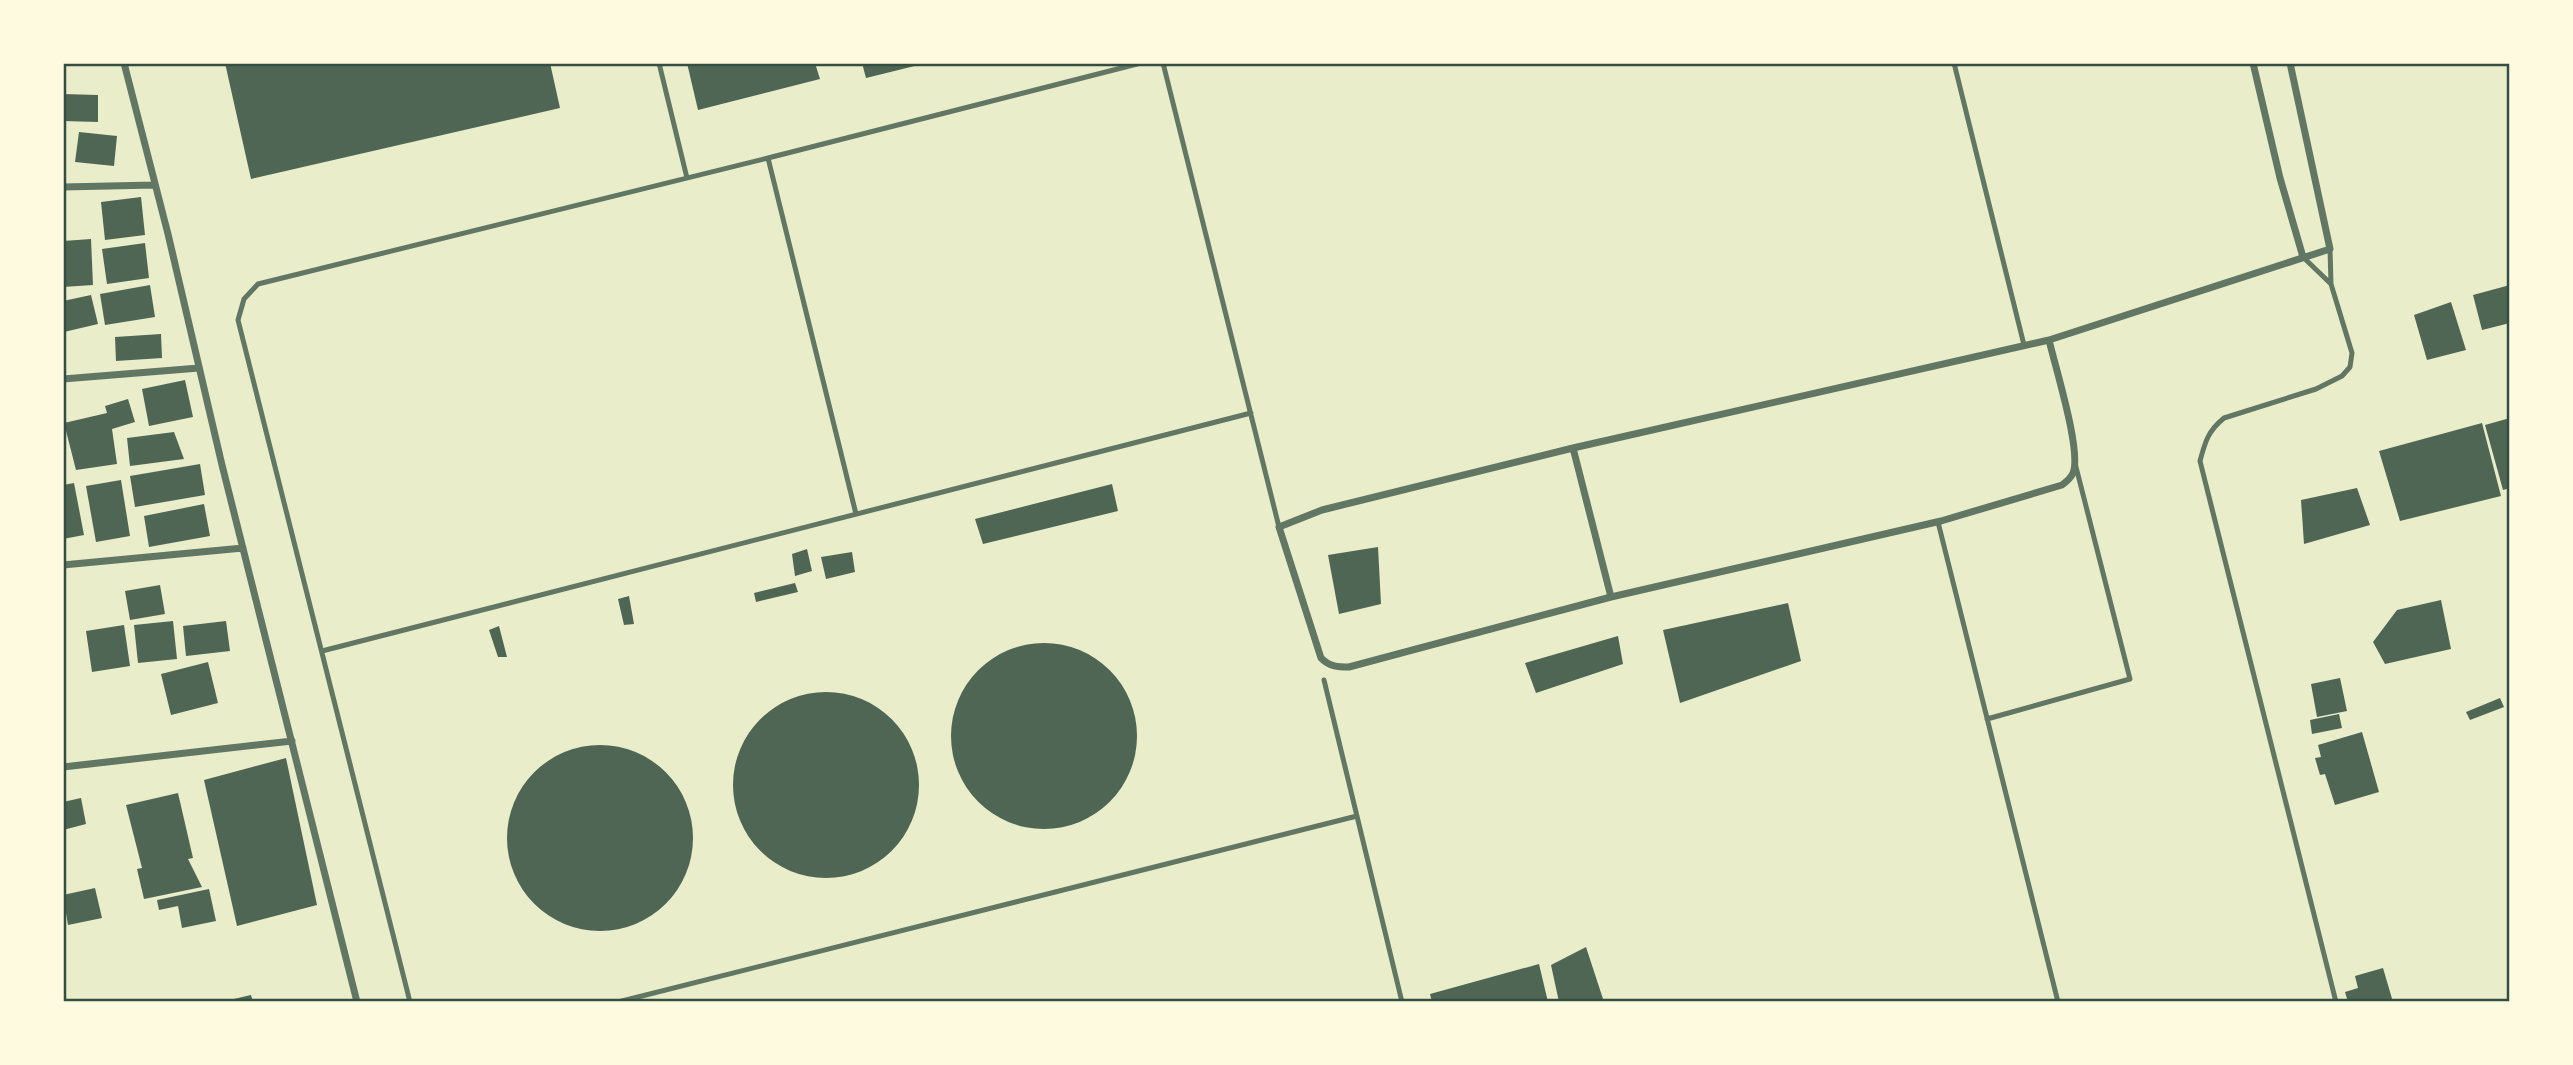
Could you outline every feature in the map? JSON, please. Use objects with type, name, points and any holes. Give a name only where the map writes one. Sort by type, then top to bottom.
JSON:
[{"type":"street","points":[[124,63],[357,1002]]},
{"type":"street","points":[[2253,63],[2280,178],[2303,257]]},
{"type":"street","points":[[2049,340],[2075,463],[2073,476],[2062,485],[1938,522],[1611,597],[1349,667],[1337,667],[1321,659],[1279,527],[1322,510],[1573,448],[2049,340],[2330,249],[2290,63]]},
{"type":"street","points":[[63,187],[155,186]]},
{"type":"street","points":[[63,379],[199,368]]},
{"type":"street","points":[[1573,448],[1611,597]]},
{"type":"street","points":[[63,565],[243,548]]},
{"type":"street","points":[[63,767],[292,741]]},
{"type":"lane","points":[[659,63],[687,178]]},
{"type":"lane","points":[[410,1002],[238,320],[244,299],[258,284],[1141,63]]},
{"type":"lane","points":[[1163,63],[1279,527]]},
{"type":"lane","points":[[1954,63],[2024,345]]},
{"type":"lane","points":[[768,158],[856,514]]},
{"type":"lane","points":[[2330,249],[2331,284],[2352,353],[2350,367],[2342,376],[2316,389],[2224,418],[2206,437],[2200,461],[2336,1002]]},
{"type":"lane","points":[[2303,257],[2331,284]]},
{"type":"lane","points":[[322,651],[1251,414]]},
{"type":"lane","points":[[1987,719],[2130,679],[2075,463]]},
{"type":"lane","points":[[1938,522],[2058,1002]]},
{"type":"lane","points":[[1324,680],[1402,1002]]},
{"type":"lane","points":[[618,1002],[1357,816]]},
{"type":"building","points":[[225,63],[550,63],[560,108],[251,179]]},
{"type":"building","points":[[687,63],[815,63],[820,79],[698,110]]},
{"type":"building","points":[[862,63],[922,63],[923,64],[866,78]]},
{"type":"building","points":[[63,94],[98,95],[98,122],[63,121]]},
{"type":"building","points":[[79,132],[117,136],[114,166],[75,162]]},
{"type":"building","points":[[141,197],[145,235],[105,240],[101,202]]},
{"type":"building","points":[[91,239],[93,285],[63,287],[63,241]]},
{"type":"building","points":[[145,243],[149,278],[107,284],[102,249]]},
{"type":"building","points":[[150,285],[155,317],[105,325],[100,294]]},
{"type":"building","points":[[2510,285],[2510,323],[2482,330],[2473,295]]},
{"type":"building","points":[[91,295],[98,324],[64,332],[63,301]]},
{"type":"building","points":[[2451,302],[2466,350],[2427,360],[2414,315]]},
{"type":"building","points":[[161,334],[162,358],[116,361],[115,337]]},
{"type":"building","points":[[185,380],[193,417],[149,426],[142,389]]},
{"type":"building","points":[[128,399],[135,422],[112,429],[117,464],[76,470],[64,423],[107,413],[105,406]]},
{"type":"building","points":[[2510,418],[2510,488],[2503,490],[2485,425]]},
{"type":"building","points":[[2482,423],[2501,496],[2400,521],[2379,451]]},
{"type":"building","points":[[174,432],[184,459],[130,466],[127,438]]},
{"type":"building","points":[[200,464],[205,495],[135,507],[130,476]]},
{"type":"building","points":[[121,480],[130,536],[96,542],[86,486]]},
{"type":"building","points":[[74,483],[84,535],[63,539],[63,485]]},
{"type":"building","points":[[1112,484],[1118,511],[983,544],[975,519]]},
{"type":"building","points":[[2357,488],[2370,525],[2304,544],[2301,500]]},
{"type":"building","points":[[204,504],[210,536],[149,547],[144,516]]},
{"type":"building","points":[[1378,547],[1381,604],[1339,614],[1328,555]]},
{"type":"building","points":[[807,549],[812,571],[795,576],[792,554]]},
{"type":"building","points":[[852,552],[855,572],[826,579],[821,557]]},
{"type":"building","points":[[795,583],[798,592],[756,602],[754,593]]},
{"type":"building","points":[[160,585],[165,614],[130,620],[125,591]]},
{"type":"building","points":[[629,596],[634,624],[624,625],[618,599]]},
{"type":"building","points":[[2441,600],[2451,649],[2385,664],[2373,642],[2397,610]]},
{"type":"building","points":[[1788,603],[1801,661],[1680,703],[1663,630]]},
{"type":"building","points":[[173,621],[177,659],[138,663],[134,625]]},
{"type":"building","points":[[226,621],[230,651],[186,656],[183,626]]},
{"type":"building","points":[[124,625],[130,666],[92,672],[86,631]]},
{"type":"building","points":[[499,626],[507,657],[498,657],[489,630]]},
{"type":"building","points":[[1618,636],[1623,664],[1536,693],[1525,663]]},
{"type":"building","points":[[1044,643],[1080,650],[1110,670],[1130,700],[1137,736],[1130,772],[1110,802],[1080,822],[1044,829],[1008,822],[978,802],[958,772],[951,736],[958,700],[978,670],[1008,650]]},
{"type":"building","points":[[208,662],[218,703],[171,715],[161,674]]},
{"type":"building","points":[[2340,678],[2347,711],[2317,717],[2311,684]]},
{"type":"building","points":[[826,692],[862,699],[892,719],[912,749],[919,785],[912,821],[892,851],[862,871],[826,878],[790,871],[760,851],[740,821],[733,785],[740,749],[760,719],[790,699]]},
{"type":"building","points":[[2500,698],[2504,707],[2470,720],[2466,712]]},
{"type":"building","points":[[2339,714],[2342,728],[2312,734],[2310,720]]},
{"type":"building","points":[[2362,732],[2379,792],[2335,805],[2325,774],[2320,775],[2315,758],[2321,757],[2318,745]]},
{"type":"building","points":[[600,745],[636,752],[666,772],[686,802],[693,838],[686,874],[666,904],[636,924],[600,931],[564,924],[534,904],[514,874],[507,838],[514,802],[534,772],[564,752]]},
{"type":"building","points":[[286,758],[317,905],[237,926],[204,780]]},
{"type":"building","points":[[178,793],[193,858],[188,859],[202,887],[144,899],[137,869],[142,868],[126,805]]},
{"type":"building","points":[[81,798],[86,824],[63,830],[63,802]]},
{"type":"building","points":[[95,888],[102,918],[68,925],[63,895]]},
{"type":"building","points":[[209,889],[216,921],[182,928],[178,906],[159,910],[157,900]]},
{"type":"building","points":[[1586,947],[1604,1002],[1559,1002],[1551,965]]},
{"type":"building","points":[[1539,964],[1548,1002],[1432,1002],[1430,994]]},
{"type":"building","points":[[2383,968],[2393,1002],[2348,1002],[2345,992],[2358,988],[2355,976]]},
{"type":"building","points":[[251,995],[253,1002],[225,1001]]}]
